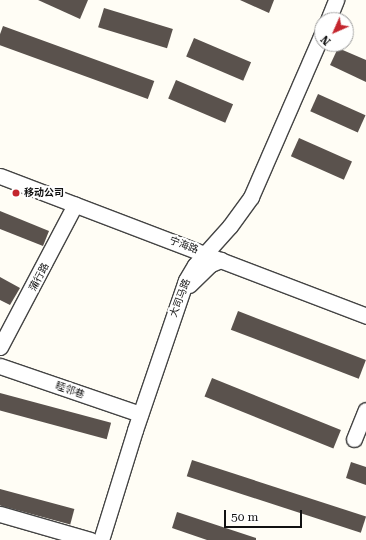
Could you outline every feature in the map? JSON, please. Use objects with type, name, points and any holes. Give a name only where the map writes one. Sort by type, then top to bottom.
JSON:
[{"type":"street","points":[[331,12],[336,0]]},
{"type":"street","name":"大司马路","points":[[101,540],[140,414],[180,296],[195,265],[230,226],[251,197],[314,52]]},
{"type":"street","name":"宁海路","points":[[0,176],[206,253],[366,316]]},
{"type":"street","name":"蒲行路","points":[[0,347],[75,205]]},
{"type":"street","points":[[180,296],[211,264],[221,260]]},
{"type":"street","name":"睦邻巷","points":[[0,366],[140,414]]},
{"type":"street","points":[[354,439],[366,410]]},
{"type":"street","points":[[0,514],[90,540]]},
{"type":"building","points":[[38,0],[88,0],[80,19]]},
{"type":"building","points":[[240,0],[274,0],[269,13]]},
{"type":"building","points":[[104,8],[173,29],[167,48],[98,27]]},
{"type":"building","points":[[3,26],[154,81],[148,99],[0,45],[0,34]]},
{"type":"building","points":[[194,38],[251,62],[243,81],[186,56]]},
{"type":"building","points":[[336,52],[347,52],[366,60],[366,82],[330,65]]},
{"type":"building","points":[[176,80],[233,104],[225,123],[168,98]]},
{"type":"building","points":[[318,94],[366,115],[358,133],[310,111]]},
{"type":"building","points":[[299,138],[352,162],[344,180],[291,156]]},
{"type":"building","points":[[0,211],[49,231],[43,246],[0,229]]},
{"type":"building","points":[[0,277],[20,288],[10,305],[0,300]]},
{"type":"building","points":[[238,311],[366,360],[359,379],[231,330]]},
{"type":"building","points":[[212,378],[341,430],[333,449],[205,397]]},
{"type":"building","points":[[0,393],[111,423],[107,439],[0,411]]},
{"type":"building","points":[[192,460],[366,517],[361,533],[187,476]]},
{"type":"building","points":[[351,462],[366,467],[366,485],[346,478]]},
{"type":"building","points":[[0,489],[74,509],[70,524],[0,506]]},
{"type":"building","points":[[177,512],[256,538],[256,540],[207,540],[172,528]]},
{"type":"place","name":"移动公司","points":[[16,193]]}]
